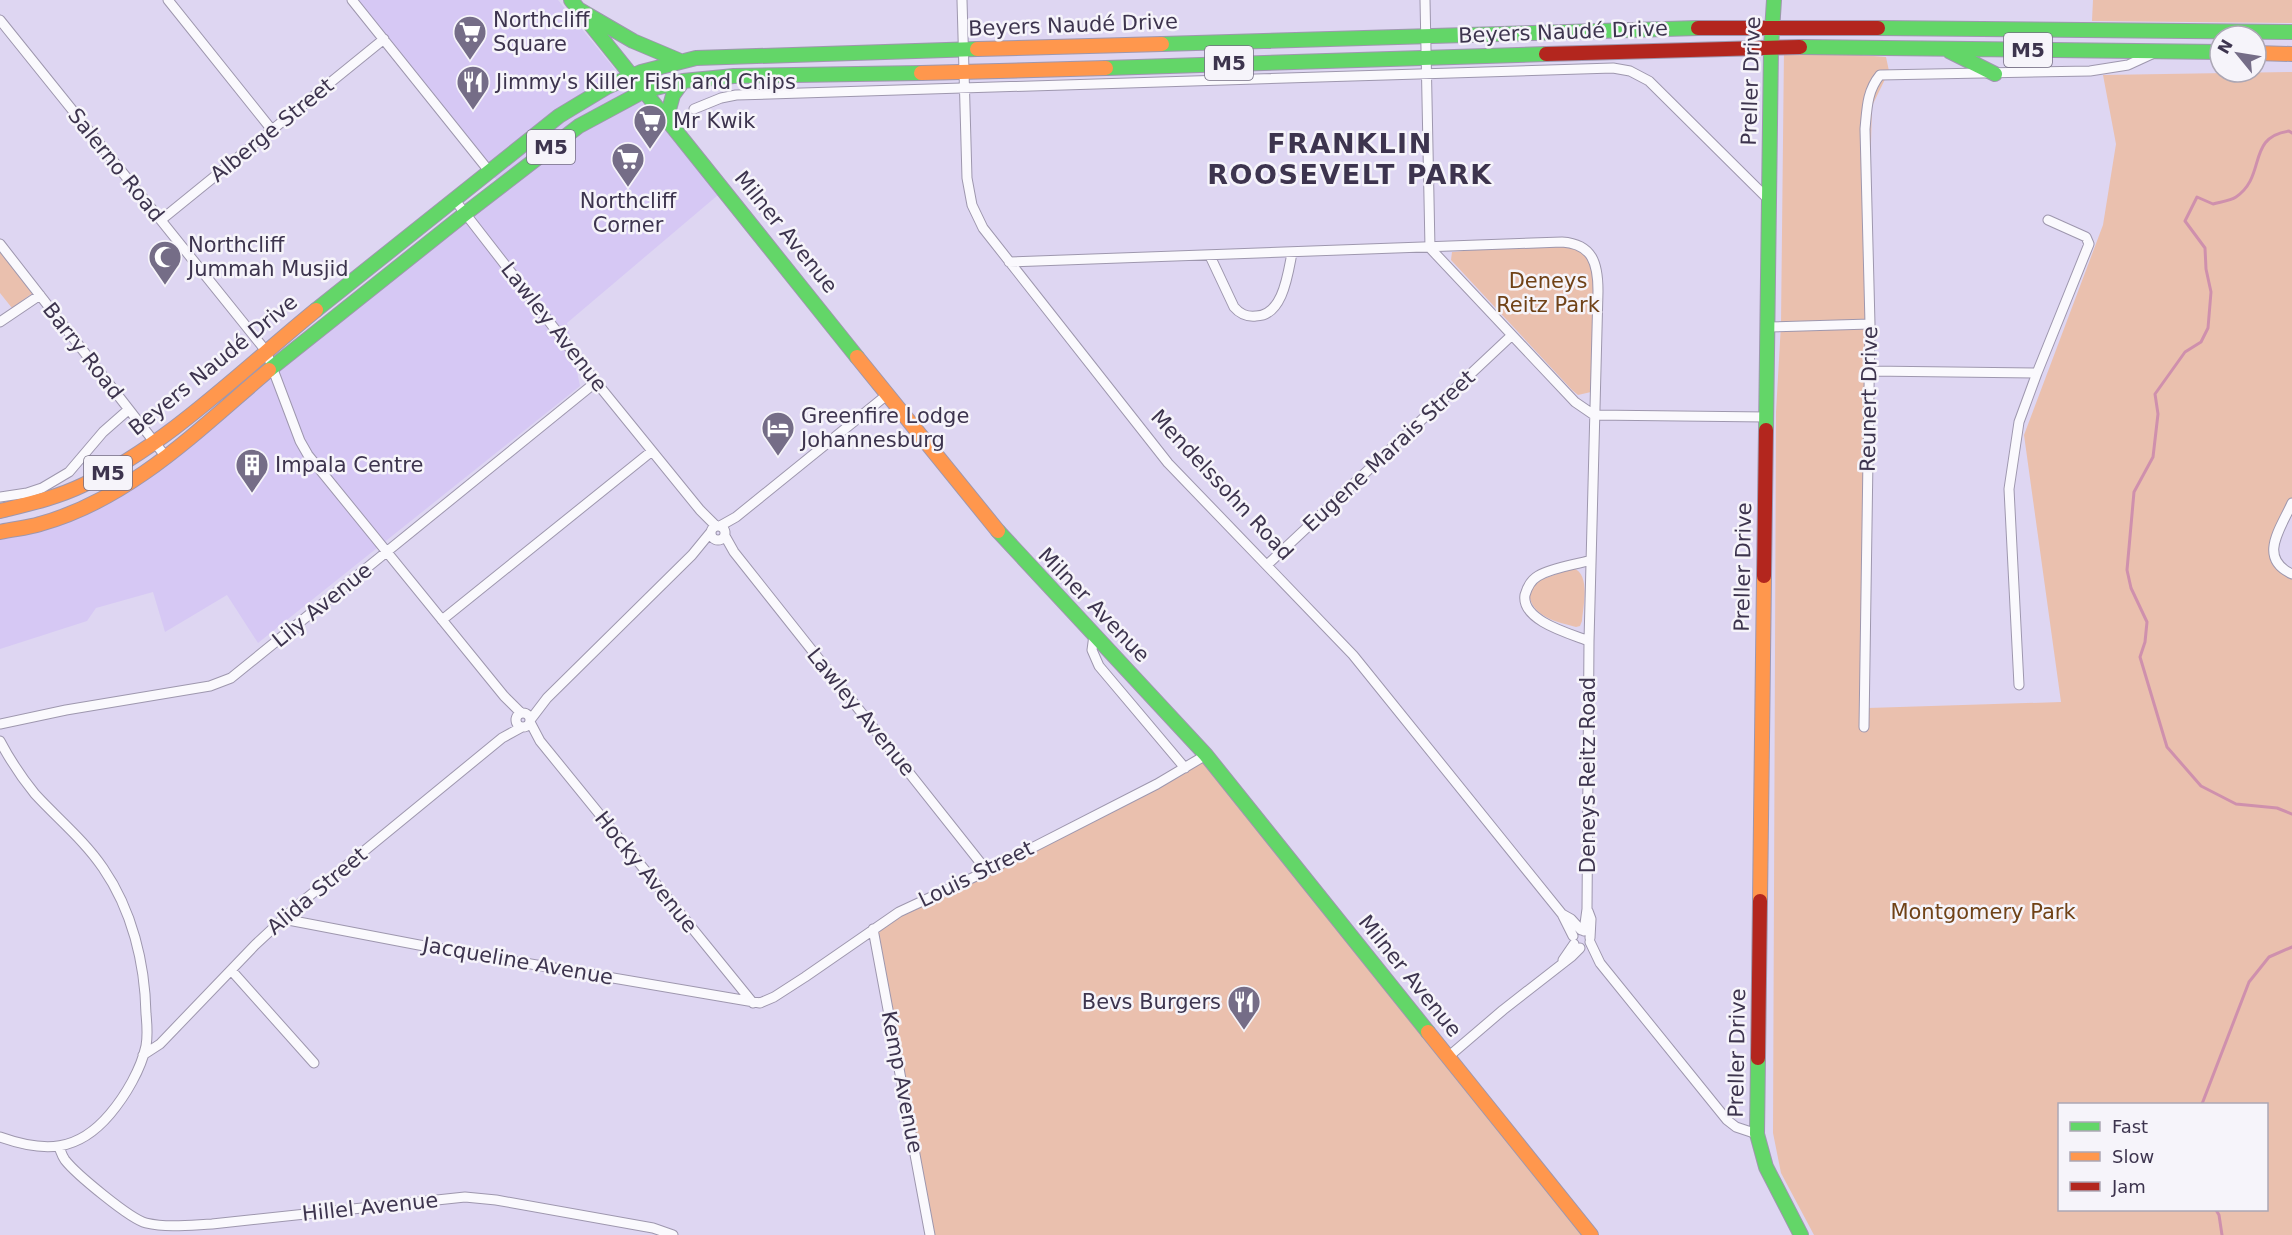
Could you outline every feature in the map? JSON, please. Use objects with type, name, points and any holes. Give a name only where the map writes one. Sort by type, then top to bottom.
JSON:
[{"type":"main road","name":"Preller Drive","points":[[1757,1134],[1771,47],[1774,0]]},
{"type":"main road","points":[[575,4],[633,41],[678,60]]},
{"type":"main road","name":"Milner Avenue","points":[[575,4],[993,526],[1034,574],[1206,755],[1591,1235]]},
{"type":"main road","name":"Beyers Naudé Drive","points":[[0,511],[40,503],[75,490],[116,468],[153,441],[574,105],[632,74],[678,60],[696,57],[1772,27],[2292,32]]},
{"type":"main road","points":[[2010,28],[2010,50]]},
{"type":"main road","points":[[2089,29],[2089,51]]},
{"type":"main road","name":"Beyers Naudé Drive","points":[[0,532],[41,524],[92,504],[125,486],[166,457],[273,367],[579,126],[644,91],[683,81],[734,75],[963,72],[1771,47],[2208,52]]},
{"type":"main road","points":[[1946,49],[1995,74]]},
{"type":"main road","points":[[2268,53],[2292,54]]},
{"type":"main road","points":[[667,117],[673,95],[683,81]]},
{"type":"main road","points":[[1757,1134],[1766,1167],[1801,1235]]},
{"type":"street","points":[[168,0],[272,130]]},
{"type":"street","points":[[352,0],[489,171]]},
{"type":"street","name":"Mendelssohn Road","points":[[962,0],[969,194],[978,219],[1009,262],[1168,463],[1353,655],[1562,914],[1571,919],[1582,939],[1600,963],[1727,1120],[1736,1127],[1757,1134]]},
{"type":"street","points":[[1425,0],[1428,57],[1430,248],[1575,402],[1594,415],[1767,417]]},
{"type":"street","name":"Salerno Road","points":[[0,20],[266,351],[273,367]]},
{"type":"street","name":"Alberge Street","points":[[161,220],[384,39]]},
{"type":"street","name":"Beyers Naudé Drive","points":[[1880,75],[2090,71],[2128,65],[2157,52]]},
{"type":"street","name":"Beyers Naudé Drive","points":[[694,109],[721,98],[736,95],[1613,68],[1638,74],[1649,81],[1769,200]]},
{"type":"street","name":"Reunert Drive","points":[[1864,727],[1870,371],[1865,129],[1868,97],[1872,85],[1880,75]]},
{"type":"street","name":"Lawley Avenue","points":[[454,199],[596,382],[987,871]]},
{"type":"street","points":[[2019,686],[2009,489],[2019,422],[2089,244],[2086,237],[2048,220]]},
{"type":"street","name":"Deneys Reitz Road","points":[[1009,262],[1562,242],[1574,243],[1588,252],[1596,267],[1598,279],[1589,641],[1587,909],[1590,919],[1582,939]]},
{"type":"street","name":"Barry Road","points":[[0,244],[166,457]]},
{"type":"street","points":[[1210,256],[1234,307],[1239,312],[1253,317],[1267,313],[1277,303],[1292,253]]},
{"type":"street","points":[[0,308],[3,320],[40,295]]},
{"type":"street","points":[[1768,327],[1870,324]]},
{"type":"street","name":"Eugene Marais Street","points":[[1267,565],[1511,336]]},
{"type":"street","name":"Hocky Avenue","points":[[273,367],[303,449],[753,1003]]},
{"type":"street","points":[[1870,371],[2037,374]]},
{"type":"street","name":"Lily Avenue","points":[[0,724],[224,682],[240,672],[596,382]]},
{"type":"street","name":"Alida Street","points":[[143,1055],[160,1044],[283,919],[523,720],[692,555],[888,394]]},
{"type":"street","name":"Beyers Naudé Drive","points":[[0,498],[42,488],[69,472],[103,432],[128,410]]},
{"type":"street","points":[[442,620],[652,451]]},
{"type":"street","points":[[2292,503],[2277,536],[2273,557],[2281,567],[2292,574]]},
{"type":"street","points":[[1589,641],[1542,622],[1530,611],[1525,600],[1528,586],[1537,576],[1591,560]]},
{"type":"street","points":[[1094,635],[1092,650],[1099,666],[1185,768]]},
{"type":"street","points":[[0,741],[28,784],[88,848],[116,889],[139,953],[146,996],[147,1033],[143,1055],[122,1097],[102,1124],[79,1140],[59,1147],[44,1148],[0,1137]]},
{"type":"street","name":"Louis Street","points":[[753,1003],[760,1003],[774,997],[873,929],[915,904],[987,871],[1157,784],[1206,755]]},
{"type":"street","name":"Jacqueline Avenue","points":[[283,919],[753,1003]]},
{"type":"street","name":"Kemp Avenue","points":[[873,929],[930,1235]]},
{"type":"street","points":[[1448,1057],[1562,963],[1582,939]]},
{"type":"street","points":[[231,970],[314,1063]]},
{"type":"street","name":"Hillel Avenue","points":[[59,1147],[64,1159],[75,1170],[132,1217],[145,1223],[212,1224],[465,1197],[496,1200],[653,1228],[673,1235]]},
{"type":"shaded area","points":[[356,0],[558,0],[718,195],[567,323],[580,386],[258,643],[227,595],[165,632],[153,592],[96,608],[87,621],[0,649],[0,537],[86,515],[137,487],[501,186]]},
{"type":"green space","points":[[2093,0],[2292,0],[2292,23],[2092,21]]},
{"type":"green space","name":"Montgomery Park","points":[[1784,49],[1886,57],[1889,71],[1872,106],[1866,326],[1868,708],[2061,702],[2024,435],[2103,225],[2116,144],[2103,75],[2208,73],[2208,84],[2268,84],[2268,72],[2292,72],[2292,501],[2274,538],[2284,571],[2292,575],[2292,1235],[1814,1235],[1781,1173],[1773,1133],[1776,412],[1781,324]]},
{"type":"green space","name":"Deneys Reitz Park","points":[[1562,242],[1584,248],[1598,279],[1591,392],[1578,395],[1451,260],[1452,252]]},
{"type":"green space","points":[[0,243],[37,290],[12,308],[0,293]]},
{"type":"green space","points":[[1573,568],[1579,571],[1585,591],[1582,621],[1580,626],[1576,627],[1540,613],[1531,602],[1529,594],[1535,582]]},
{"type":"green space","points":[[1206,755],[1591,1235],[932,1235],[873,929]]},
{"type":"waterway","points":[[2292,133],[2289,131],[2276,135],[2267,141],[2251,179],[2236,197],[2213,204],[2197,197],[2185,221],[2205,248],[2206,269],[2211,292],[2208,328],[2201,342],[2185,352],[2155,394],[2158,414],[2153,457],[2134,492],[2127,570],[2131,588],[2147,622],[2145,642],[2140,657],[2167,747],[2201,786],[2236,804],[2277,808],[2292,814]]},
{"type":"waterway","points":[[2202,1103],[2249,982],[2269,957],[2292,947]]},
{"type":"waterway","points":[[2217,1211],[2222,1235]]},
{"type":"traffic: fast","points":[[571,0],[857,357]]},
{"type":"traffic: fast","points":[[1766,430],[1771,47],[1774,0]]},
{"type":"traffic: fast","points":[[578,9],[633,41],[678,60]]},
{"type":"traffic: fast","points":[[1162,44],[1698,28]]},
{"type":"traffic: fast","points":[[1878,28],[2292,32]]},
{"type":"traffic: fast","points":[[1800,47],[2208,52]]},
{"type":"traffic: fast","points":[[316,310],[559,116],[607,87],[641,72],[696,58],[977,49]]},
{"type":"traffic: fast","points":[[1949,51],[1995,74]]},
{"type":"traffic: fast","points":[[1106,68],[1546,54]]},
{"type":"traffic: fast","points":[[269,370],[579,126],[644,91],[683,81],[734,76],[921,73]]},
{"type":"traffic: fast","points":[[667,117],[673,95],[683,81]]},
{"type":"traffic: fast","points":[[998,531],[1206,755],[1428,1032]]},
{"type":"traffic: fast","points":[[1758,1058],[1757,1134],[1766,1167],[1801,1235]]},
{"type":"traffic: slow","points":[[977,49],[1162,44]]},
{"type":"traffic: slow","points":[[2268,53],[2292,54]]},
{"type":"traffic: slow","points":[[921,73],[1106,68]]},
{"type":"traffic: slow","points":[[0,511],[73,490],[146,449],[204,405],[316,310]]},
{"type":"traffic: slow","points":[[857,357],[998,531]]},
{"type":"traffic: slow","points":[[0,532],[30,527],[73,513],[134,480],[190,438],[269,370]]},
{"type":"traffic: slow","points":[[1760,901],[1764,576]]},
{"type":"traffic: slow","points":[[1428,1032],[1591,1235]]},
{"type":"traffic: jam","points":[[1698,28],[1878,28]]},
{"type":"traffic: jam","points":[[1546,54],[1800,47]]},
{"type":"traffic: jam","points":[[1764,576],[1766,430]]},
{"type":"traffic: jam","points":[[1758,1058],[1760,901]]},
{"type":"place","name":"Northcliff Square","points":[[470,61]]},
{"type":"place","name":"Jimmy's Killer Fish and Chips","points":[[473,111]]},
{"type":"place","name":"Mr Kwik","points":[[650,150]]},
{"type":"place","name":"Northcliff Corner","points":[[628,188]]},
{"type":"place","name":"Northcliff Jummah Musjid","points":[[165,286]]},
{"type":"place","name":"Greenfire Lodge Johannesburg","points":[[778,457]]},
{"type":"place","name":"Impala Centre","points":[[252,494]]},
{"type":"place","name":"Bevs Burgers","points":[[1244,1031]]},
{"type":"district","name":"FRANKLIN ROOSEVELT PARK","points":[[1350,160]]}]
